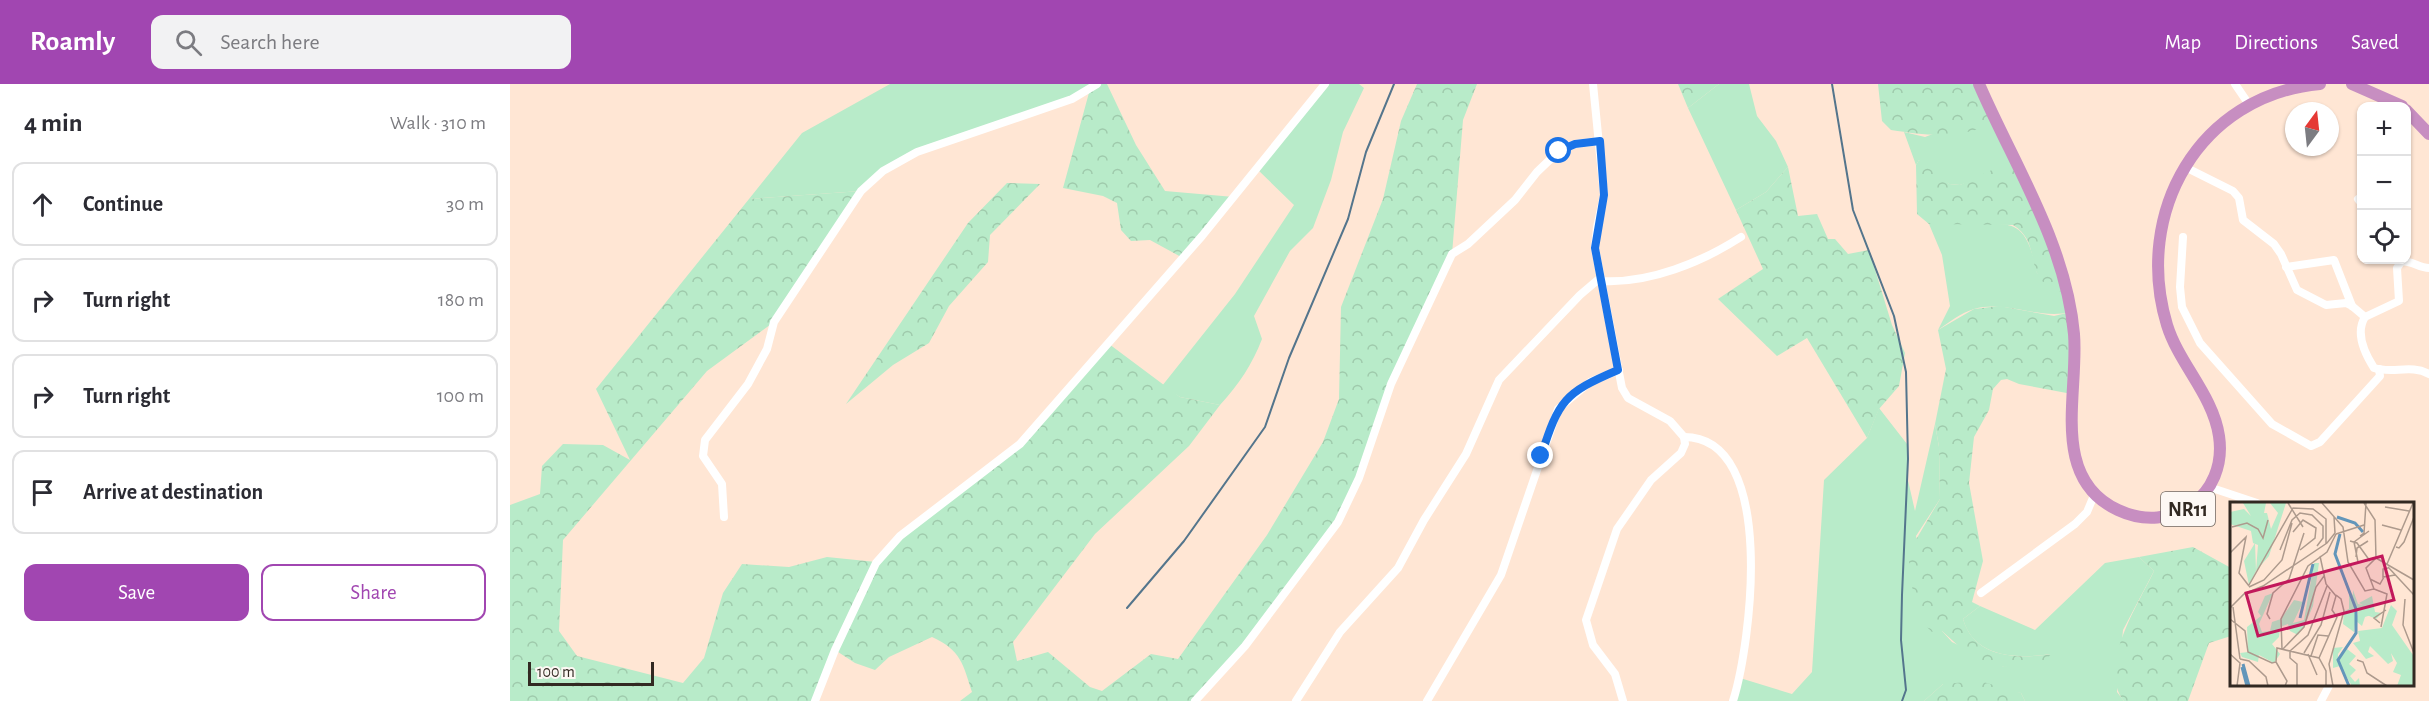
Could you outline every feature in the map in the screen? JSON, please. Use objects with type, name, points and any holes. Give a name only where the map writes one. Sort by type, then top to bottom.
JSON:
[{"type":"highway","name":"NR11","points":[[1979,84],[2031,194],[2056,255],[2074,334],[2071,432],[2074,453],[2085,483],[2117,510],[2134,516],[2166,518],[2190,508],[2209,487],[2216,474],[2219,456],[2217,425],[2168,328],[2162,304],[2157,260],[2161,225],[2174,184],[2212,133],[2228,118],[2287,89],[2320,84]]},
{"type":"highway","points":[[2352,84],[2393,102]]},
{"type":"highway","points":[[2411,115],[2429,134]]},
{"type":"street","points":[[724,517],[722,483],[703,456],[705,440],[748,384],[767,349],[779,314],[861,191],[900,159],[1072,99],[1098,84]]},
{"type":"street","points":[[815,701],[835,650],[876,563],[900,536],[1007,457],[1020,444],[1202,236],[1325,84]]},
{"type":"street","points":[[1593,84],[1604,195],[1595,248],[1618,370],[1625,395],[1670,421],[1684,437],[1685,444],[1681,453],[1651,480],[1617,529],[1586,620],[1593,645],[1616,674],[1623,701]]},
{"type":"street","points":[[2235,84],[2250,106]]},
{"type":"street","points":[[1195,701],[1245,646],[1338,522],[1359,478],[1391,384],[1452,254],[1468,244],[1515,200],[1537,172],[1559,151],[1575,144],[1600,141]]},
{"type":"street","points":[[2185,167],[2233,191],[2239,198],[2242,220],[2274,244],[2297,290],[2326,305],[2346,303],[2365,317]]},
{"type":"street","points":[[1296,701],[1340,632],[1398,568],[1424,520],[1466,454],[1498,380],[1580,295],[1601,279],[1642,278],[1714,254],[1741,237]]},
{"type":"street","points":[[2183,237],[2180,287],[2182,307],[2200,343],[2272,424],[2311,446],[2320,442],[2380,375],[2379,369],[2369,360],[2361,340],[2365,317]]},
{"type":"street","points":[[2286,267],[2334,260],[2352,306]]},
{"type":"street","points":[[2411,262],[2429,268]]},
{"type":"street","points":[[2365,317],[2399,301],[2396,264]]},
{"type":"street","points":[[2379,369],[2414,369],[2429,374]]},
{"type":"street","points":[[1427,701],[1501,575],[1558,409],[1590,382],[1618,370]]},
{"type":"street","points":[[1684,437],[1704,439],[1726,455],[1736,472],[1745,502],[1750,534],[1750,593],[1740,678],[1733,701]]},
{"type":"street","points":[[2209,487],[2255,502]]},
{"type":"street","points":[[1981,593],[2075,524],[2087,512],[2095,493]]},
{"type":"street","points":[[2321,701],[2329,686]]},
{"type":"green space","points":[[890,84],[1097,84],[1079,96],[917,152],[861,191],[749,199],[802,133]]},
{"type":"green space","points":[[1097,84],[1107,84],[1136,145],[1165,191],[1234,197],[1183,258],[1150,240],[1131,241],[1121,230],[1117,203],[1103,196],[1063,188],[1090,89]]},
{"type":"green space","points":[[1325,84],[1359,84],[1364,88],[1343,132],[1331,180],[1313,228],[1290,251],[1254,316],[1262,339],[1254,357],[1220,405],[1180,397],[1162,386],[1235,294],[1294,205],[1257,169]]},
{"type":"green space","points":[[1417,84],[1477,84],[1463,120],[1452,254],[1391,384],[1347,504],[1245,646],[1195,701],[960,701],[972,692],[960,659],[949,647],[932,637],[889,657],[875,670],[855,663],[835,650],[815,701],[510,701],[510,505],[540,494],[542,466],[563,444],[603,445],[630,460],[596,389],[749,199],[861,191],[774,322],[707,371],[563,540],[559,631],[577,656],[683,683],[704,658],[723,593],[742,564],[789,567],[827,557],[876,562],[900,536],[1007,457],[1109,344],[1180,397],[1220,405],[1189,446],[1095,534],[1013,642],[1017,661],[1048,652],[1090,687],[1102,691],[1151,654],[1178,659],[1267,535],[1323,442],[1339,399],[1341,307],[1383,199],[1401,121]]},
{"type":"green space","points":[[1678,84],[1719,84],[1688,108]]},
{"type":"green space","points":[[1719,84],[1749,84],[1757,116],[1776,141],[1788,167],[1766,192],[1736,210],[1688,108]]},
{"type":"green space","points":[[1878,84],[1979,84],[1991,112],[1985,127],[1973,131],[1949,135],[1891,130],[1882,121]]},
{"type":"green space","points":[[1991,112],[2017,165],[1960,185],[1949,184],[1919,160],[1916,165],[1904,132],[1925,137]]},
{"type":"green space","points":[[1919,160],[1936,168],[1949,184],[1960,185],[1994,169],[2017,165],[2066,292],[2050,290],[2042,281],[2036,271],[2024,234],[2013,225],[1929,224],[1917,214],[1916,165]]},
{"type":"green space","points":[[1788,167],[1798,216],[1817,214],[1828,239],[1835,239],[1848,254],[1869,250],[1892,325],[1905,353],[1899,386],[1879,409],[1867,438],[1807,338],[1777,356],[1718,299],[1763,269],[1736,210],[1766,192]]},
{"type":"green space","points":[[1007,183],[1040,184],[990,235],[988,262],[949,306],[929,343],[893,365],[846,404],[968,223]]},
{"type":"green space","points":[[1929,224],[2001,224],[2020,231],[2032,253],[2037,273],[2066,292],[2071,312],[2047,314],[1986,307],[1964,313],[1938,330],[1950,306],[1942,255]]},
{"type":"green space","points":[[1999,306],[2054,316],[2071,312],[2072,394],[2019,384],[2007,379],[2001,380],[1993,389],[1989,410],[1974,437],[1969,483],[1983,561],[1972,602],[1980,606],[1963,619],[1977,642],[1987,649],[2012,656],[2052,654],[2037,666],[2004,667],[1974,660],[1942,631],[1932,632],[1925,625],[1912,587],[1908,553],[1940,499],[1939,447],[1935,424],[1946,369],[1938,330],[1974,309]]},
{"type":"green space","points":[[1879,408],[1907,444],[1907,476],[1915,511],[1935,424],[1939,447],[1940,499],[1916,536],[1942,631],[1952,642],[2004,667],[2051,654],[2011,655],[1987,649],[1969,632],[1963,619],[1980,606],[2035,630],[2105,563],[2139,557],[2154,571],[2123,630],[2117,692],[2124,701],[2025,701],[2021,693],[1943,684],[1924,701],[1733,701],[1740,678],[1792,694],[1812,672],[1824,480],[1867,438]]},
{"type":"green space","points":[[2193,547],[2230,567],[2230,636],[2209,643],[2188,701],[2124,701],[2117,687],[2115,671],[2117,653],[2130,618],[2154,571],[2139,557]]},
{"type":"green space","points":[[1980,681],[2021,693],[2025,701],[1924,701],[1943,684]]},
{"type":"waterway","points":[[1127,608],[1184,541],[1265,427],[1289,358],[1348,219],[1366,152],[1394,84]]},
{"type":"waterway","points":[[1832,84],[1853,210],[1894,316],[1906,372],[1908,459],[1901,640],[1906,690],[1902,701]]},
{"type":"route","points":[[1541,456],[1558,409],[1590,382],[1618,370],[1595,248],[1604,195],[1600,141],[1575,144],[1559,151]]}]
